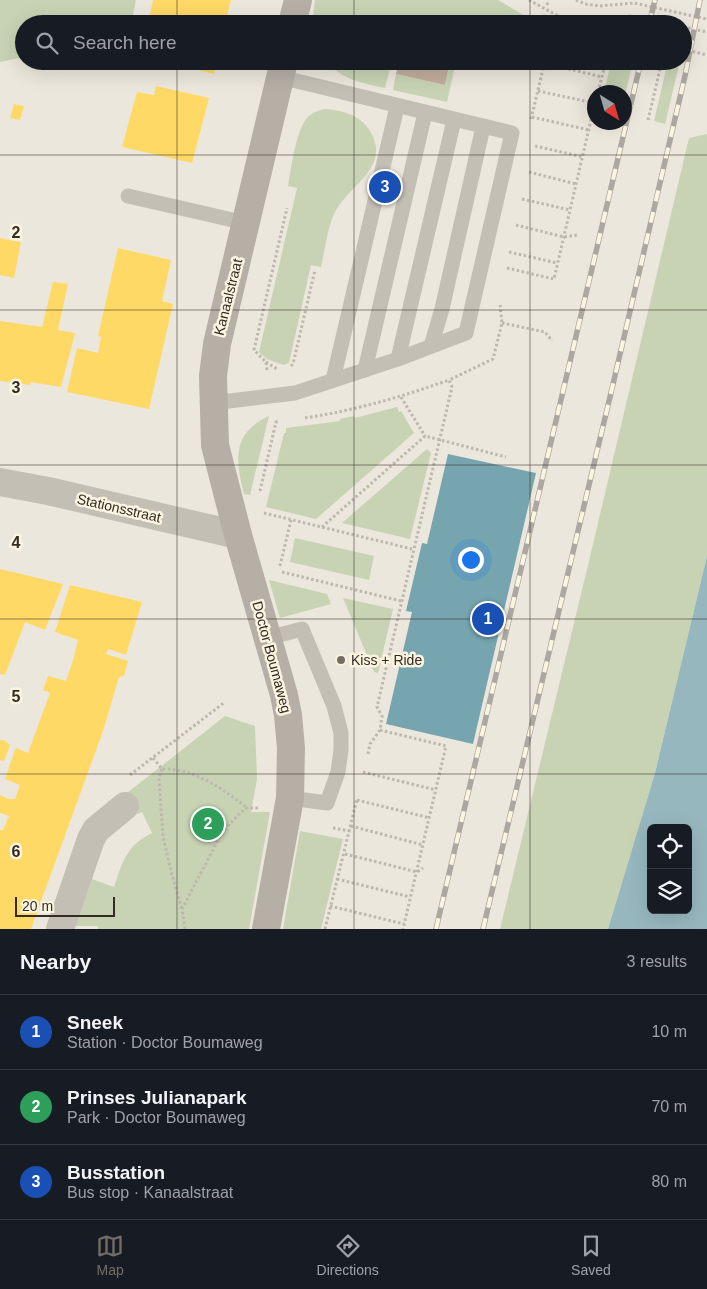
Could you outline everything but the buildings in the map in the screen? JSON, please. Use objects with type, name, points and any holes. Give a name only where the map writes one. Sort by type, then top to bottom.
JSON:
[{"type":"main road","points":[[294,15],[298,0]]},
{"type":"main road","name":"Kanaalstraat","points":[[238,535],[215,446],[213,376],[217,344],[282,70]]},
{"type":"main road","name":"Doctor Boumaweg","points":[[238,535],[288,715],[291,748],[290,798],[266,929]]},
{"type":"street","name":"Stationsstraat","points":[[0,482],[48,491],[238,535]]},
{"type":"street","points":[[60,929],[91,839],[96,830],[125,806]]},
{"type":"lane","points":[[213,403],[295,393],[398,359],[466,333],[512,133],[397,107],[285,70]]},
{"type":"lane","points":[[333,380],[397,107]]},
{"type":"lane","points":[[365,370],[426,113]]},
{"type":"lane","points":[[398,359],[454,120]]},
{"type":"lane","points":[[432,346],[483,127]]},
{"type":"lane","points":[[128,196],[246,223]]},
{"type":"lane","points":[[268,638],[302,629],[334,706],[341,733],[338,772],[327,803],[290,798]]},
{"type":"path","points":[[529,0],[556,15]]},
{"type":"path","points":[[547,5],[548,0]]},
{"type":"path","points":[[576,0],[600,6],[634,4],[688,15]]},
{"type":"path","points":[[692,16],[707,19]]},
{"type":"path","points":[[692,29],[707,32]]},
{"type":"path","points":[[692,52],[707,56]]},
{"type":"path","points":[[571,70],[602,78]]},
{"type":"path","points":[[600,85],[604,70]]},
{"type":"path","points":[[648,120],[660,70]]},
{"type":"path","points":[[538,91],[587,102]]},
{"type":"path","points":[[532,116],[587,130]]},
{"type":"path","points":[[505,268],[554,279],[589,130]]},
{"type":"path","points":[[535,146],[583,157]]},
{"type":"path","points":[[528,172],[576,184]]},
{"type":"path","points":[[512,197],[570,210]]},
{"type":"path","points":[[279,371],[254,350],[287,208]]},
{"type":"path","points":[[516,225],[564,237],[577,235]]},
{"type":"path","points":[[500,249],[557,263]]},
{"type":"path","points":[[285,370],[293,364],[315,270]]},
{"type":"path","points":[[502,323],[545,332],[552,341]]},
{"type":"path","points":[[304,418],[343,412],[375,404],[409,395],[449,380],[493,359],[499,336]]},
{"type":"path","points":[[266,362],[267,370]]},
{"type":"path","points":[[440,376],[442,382]]},
{"type":"path","points":[[370,744],[380,730],[382,716],[377,707],[412,549],[452,387],[449,380]]},
{"type":"path","points":[[406,388],[409,395]]},
{"type":"path","points":[[401,397],[425,436],[506,457]]},
{"type":"path","points":[[374,398],[375,404]]},
{"type":"path","points":[[341,405],[343,412]]},
{"type":"path","points":[[259,495],[276,422],[286,421]]},
{"type":"path","points":[[322,527],[425,436]]},
{"type":"path","points":[[256,511],[412,549]]},
{"type":"path","points":[[291,520],[279,571],[401,601]]},
{"type":"path","points":[[125,806],[111,790],[225,702]]},
{"type":"path","points":[[380,730],[446,746],[403,929]]},
{"type":"path","points":[[153,758],[162,769],[179,770],[193,774],[209,782],[247,808],[263,809]]},
{"type":"path","points":[[162,769],[159,778],[164,837],[182,909],[185,929]]},
{"type":"path","points":[[363,772],[436,790]]},
{"type":"path","points":[[357,800],[430,818]]},
{"type":"path","points":[[182,909],[219,838],[227,827],[247,808]]},
{"type":"path","points":[[351,826],[423,845]]},
{"type":"path","points":[[325,929],[350,831]]},
{"type":"path","points":[[345,854],[417,872],[423,868]]},
{"type":"path","points":[[337,879],[410,898]]},
{"type":"path","points":[[330,906],[404,924]]},
{"type":"green space","points":[[0,0],[136,0],[133,15],[15,15],[15,59],[0,62]]},
{"type":"green space","points":[[315,0],[498,0],[523,15],[313,15]]},
{"type":"green space","points":[[336,70],[390,70],[385,88],[360,82]]},
{"type":"green space","points":[[448,70],[454,70],[447,102],[393,90],[396,74],[445,85]]},
{"type":"green space","points":[[609,70],[631,70],[627,85],[606,85]]},
{"type":"green space","points":[[666,70],[678,70],[665,124],[654,121]]},
{"type":"green space","points":[[324,109],[336,110],[354,116],[364,123],[375,142],[376,154],[373,165],[366,175],[340,204],[334,214],[321,267],[311,265],[289,363],[283,365],[267,359],[259,352],[297,188],[288,186],[297,140],[307,118],[314,112]]},
{"type":"green space","points":[[707,134],[707,556],[655,773],[608,929],[500,929],[689,138]]},
{"type":"green space","points":[[397,407],[414,433],[316,519],[266,507],[286,428],[340,421],[340,419],[354,416],[355,418]]},
{"type":"green space","points":[[269,416],[250,495],[244,494],[239,469],[239,448],[248,430]]},
{"type":"green space","points":[[427,449],[431,453],[410,539],[342,523]]},
{"type":"green space","points":[[295,538],[374,556],[369,580],[290,562]]},
{"type":"green space","points":[[269,580],[327,594],[331,604],[280,618]]},
{"type":"green space","points":[[343,598],[393,609],[378,673],[374,672]]},
{"type":"green space","points":[[225,716],[255,726],[257,779],[251,812],[270,812],[249,929],[98,929],[98,926],[75,926],[92,879],[114,887],[123,862],[131,849],[136,843],[152,833],[142,812],[138,814],[127,793]]},
{"type":"green space","points":[[300,831],[343,839],[321,929],[283,929]]},
{"type":"water","points":[[707,556],[707,929],[608,929],[655,773]]},
{"type":"railway","points":[[651,15],[655,0]]},
{"type":"railway","points":[[692,41],[700,0]]},
{"type":"railway","points":[[436,929],[639,70]]},
{"type":"railway","points":[[483,929],[686,70]]},
{"type":"place","name":"Busstation","points":[[385,187]]},
{"type":"place","name":"Sneek","points":[[488,619]]},
{"type":"place","name":"Kiss + Ride","points":[[341,660]]},
{"type":"place","name":"Prinses Julianapark","points":[[208,824]]}]
